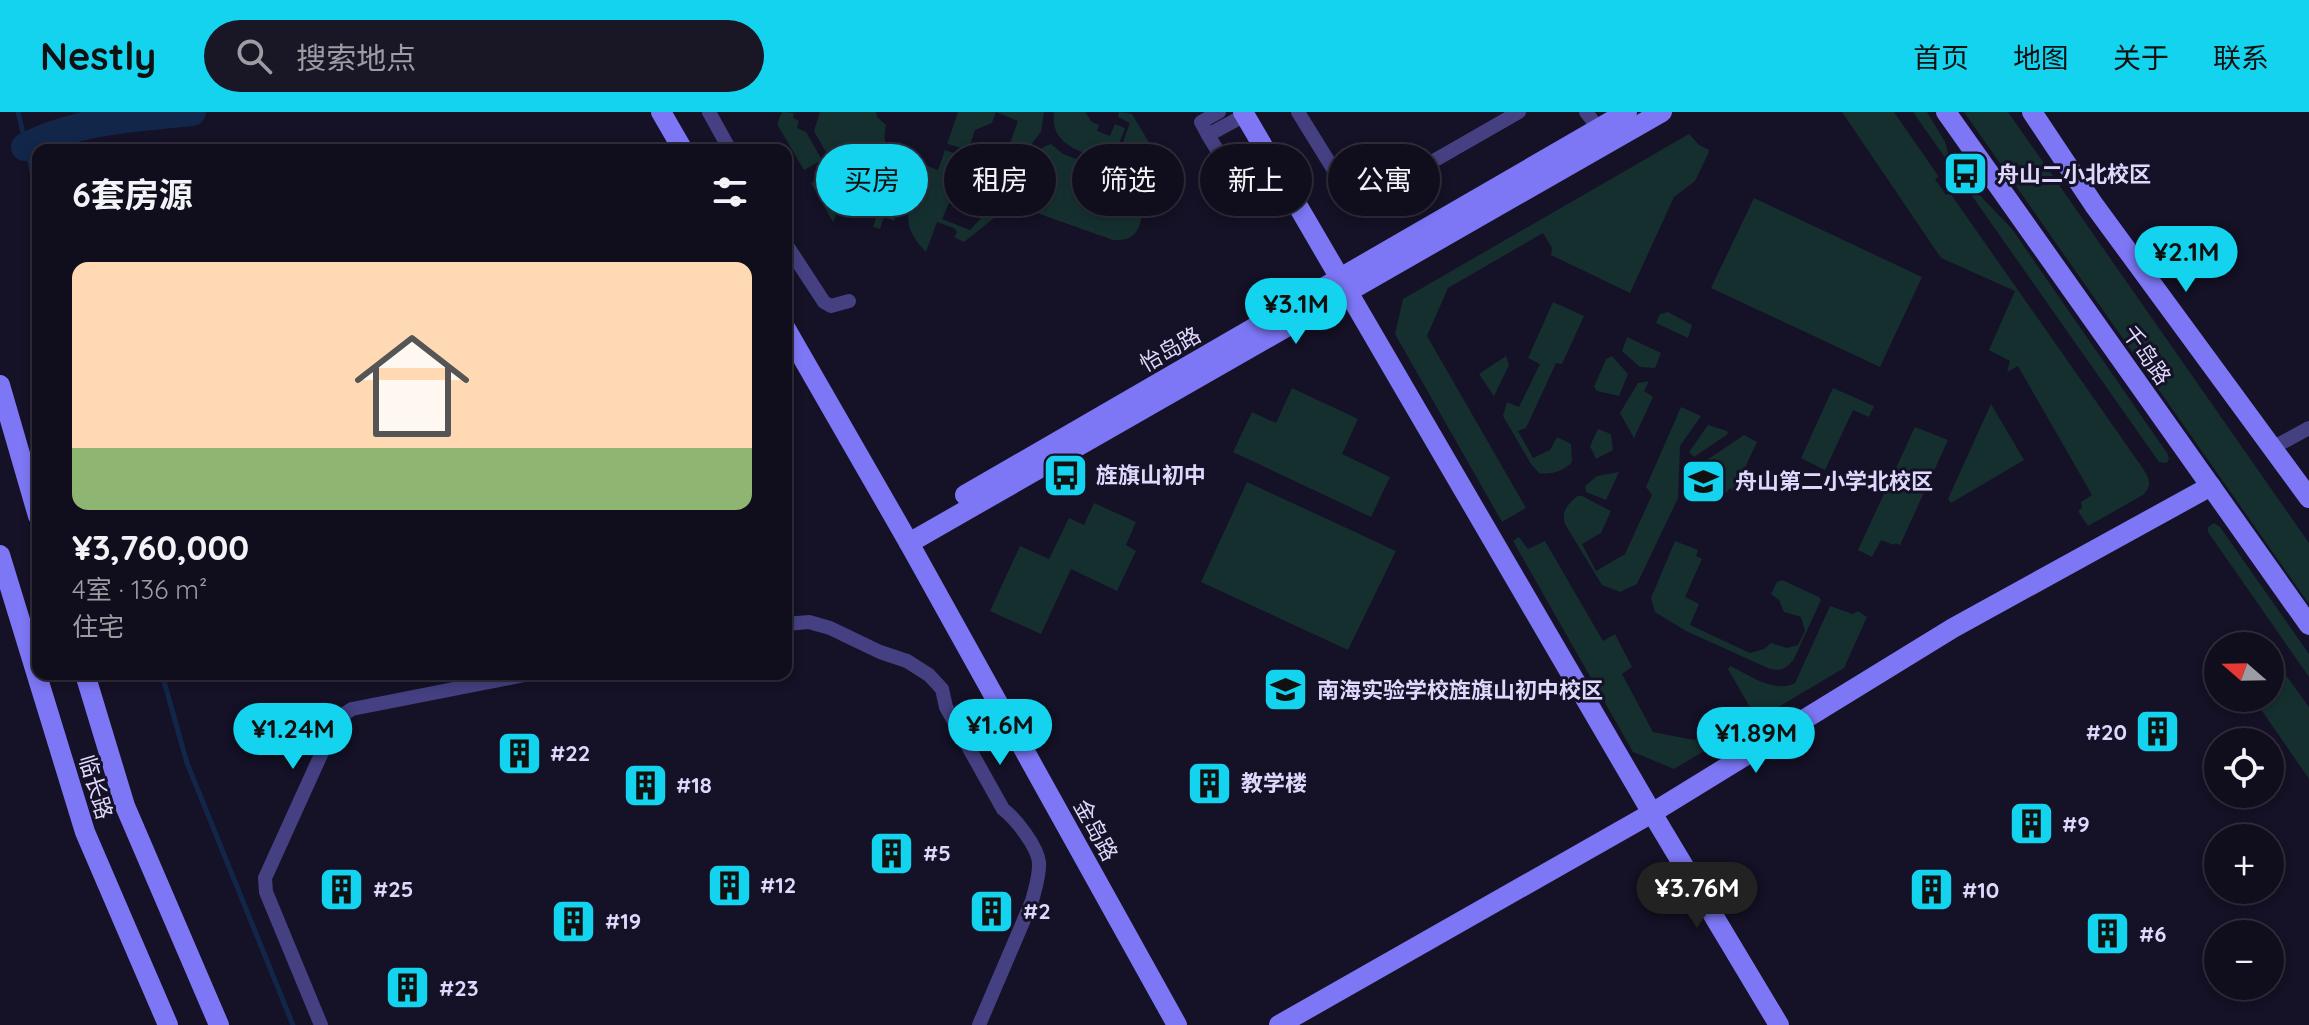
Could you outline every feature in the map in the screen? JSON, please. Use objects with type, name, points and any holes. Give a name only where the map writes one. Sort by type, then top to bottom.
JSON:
[{"type":"street","points":[[661,112],[680,144]]},
{"type":"street","points":[[709,112],[727,144]]},
{"type":"street","points":[[1201,123],[1219,112]]},
{"type":"street","points":[[1298,112],[1348,193],[1367,199],[1519,112]]},
{"type":"street","points":[[1344,284],[1592,120],[1627,112]]},
{"type":"street","points":[[906,537],[1344,284],[1662,112]]},
{"type":"street","name":"千岛路","points":[[1946,112],[2309,625]]},
{"type":"street","name":"千岛路","points":[[2032,112],[2094,205],[2309,498]]},
{"type":"street","points":[[1201,123],[1244,114],[1779,1025]]},
{"type":"street","points":[[1201,123],[1214,144]]},
{"type":"street","points":[[792,253],[824,302],[831,306],[849,301]]},
{"type":"street","name":"金岛路","points":[[792,339],[906,537],[1177,1025]]},
{"type":"street","points":[[0,385],[32,495]]},
{"type":"street","points":[[2272,448],[2309,428]]},
{"type":"street","points":[[1279,1025],[1652,813],[1953,628],[2211,486]]},
{"type":"street","name":"临长路","points":[[0,555],[32,659]]},
{"type":"street","points":[[792,623],[809,622],[830,628],[907,661],[929,675],[942,689],[946,707],[991,790],[1003,809],[1015,817],[1039,860],[1038,881],[1032,901],[979,1025]]},
{"type":"street","name":"临长路","points":[[38,680],[85,832],[168,1025]]},
{"type":"street","name":"临长路","points":[[87,680],[125,806],[219,1025]]},
{"type":"street","points":[[321,1025],[266,892],[265,878],[334,726],[341,716],[352,709],[499,680]]},
{"type":"green space","points":[[782,112],[794,113],[793,118],[799,121],[797,128],[806,132],[816,150],[816,163],[804,170],[792,144],[789,144],[777,124]]},
{"type":"green space","points":[[820,112],[876,112],[886,125],[886,144],[821,144],[814,131]]},
{"type":"green space","points":[[958,112],[996,112],[992,123],[975,130],[970,144],[947,144]]},
{"type":"green space","points":[[996,112],[1044,112],[1041,132],[1032,144],[1010,144],[1018,121]]},
{"type":"green space","points":[[1054,112],[1085,112],[1092,122],[1099,125],[1097,131],[1110,136],[1115,124],[1125,128],[1119,144],[1072,144],[1072,148],[1063,141],[1054,124]]},
{"type":"green space","points":[[1119,112],[1132,114],[1150,144],[1122,144],[1130,123],[1118,117]]},
{"type":"green space","points":[[1842,112],[1894,112],[1939,177],[1935,179],[1946,195],[1950,193],[2144,470],[2149,483],[2143,495],[2088,526],[2078,511],[2082,508],[2081,502],[2092,495],[2018,366],[2007,372],[2010,361],[1989,350],[2015,291],[1941,258]]},
{"type":"green space","points":[[1913,112],[1927,112],[1945,142],[1949,156],[1973,188],[2012,229],[2167,453],[2167,463],[2159,462]]},
{"type":"green space","points":[[1964,112],[2008,112],[2309,543],[2309,604]]},
{"type":"green space","points":[[1689,134],[1709,150],[1708,154],[1695,181],[1674,197],[1630,293],[1551,255],[1552,248],[1543,233],[1448,288],[1427,336],[1526,508],[1502,522],[1395,334],[1403,299]]},
{"type":"green space","points":[[1056,148],[1072,157],[1072,216],[1141,216],[1138,229],[1132,236],[1113,240],[1045,216],[1056,216]]},
{"type":"green space","points":[[944,153],[942,219],[970,230],[981,218],[996,216],[964,242],[954,237],[957,232],[954,228],[937,222],[926,252],[916,240],[908,216],[928,216],[928,166],[938,170]]},
{"type":"green space","points":[[1754,198],[1922,277],[1880,367],[1711,288]]},
{"type":"green space","points":[[871,216],[896,216],[894,221],[884,217],[880,229],[873,227],[876,218]]},
{"type":"green space","points":[[1553,302],[1584,316],[1562,364],[1556,363],[1526,428],[1518,431],[1533,458],[1550,450],[1557,437],[1571,444],[1572,462],[1569,465],[1553,473],[1539,473],[1503,416],[1507,402],[1519,407],[1540,364],[1528,358]]},
{"type":"green space","points":[[1668,312],[1692,325],[1688,338],[1656,323],[1660,314]]},
{"type":"green space","points":[[1627,337],[1661,353],[1655,368],[1640,367],[1622,351]]},
{"type":"green space","points":[[1506,356],[1509,365],[1494,396],[1479,374]]},
{"type":"green space","points":[[1612,356],[1628,374],[1619,396],[1597,391],[1594,387],[1606,359]]},
{"type":"green space","points":[[1649,381],[1644,391],[1653,397],[1634,438],[1620,413],[1638,383]]},
{"type":"green space","points":[[1292,388],[1358,419],[1342,454],[1390,477],[1371,517],[1233,452],[1252,412],[1276,423]]},
{"type":"green space","points":[[1833,388],[1874,406],[1869,417],[1853,410],[1825,470],[1801,458]]},
{"type":"green space","points":[[1991,404],[2024,460],[1951,503],[1948,499]]},
{"type":"green space","points":[[1681,407],[1701,416],[1680,446],[1678,498],[1637,584],[1620,592],[1602,585],[1565,524],[1565,511],[1577,496],[1582,496],[1611,511],[1601,533],[1582,544],[1596,571],[1625,554],[1652,495],[1646,487]]},
{"type":"green space","points":[[1708,425],[1728,434],[1694,457],[1689,452]]},
{"type":"green space","points":[[1915,427],[1948,440],[1900,545],[1881,540],[1872,557],[1858,550]]},
{"type":"green space","points":[[1598,429],[1611,434],[1613,450],[1596,459],[1590,446]]},
{"type":"green space","points":[[1744,435],[1757,442],[1734,491],[1730,488],[1725,494],[1696,481],[1698,466]]},
{"type":"green space","points":[[1619,472],[1606,500],[1586,492],[1585,486],[1597,476]]},
{"type":"green space","points":[[1247,482],[1396,551],[1348,650],[1201,582]]},
{"type":"green space","points":[[1094,503],[1136,522],[1126,545],[1136,551],[1117,591],[1071,569],[1041,634],[990,611],[1020,546],[1049,559],[1069,518],[1084,525]]},
{"type":"green space","points":[[2214,523],[2220,527],[2309,654],[2309,677],[2284,641],[2284,632],[2278,632],[2208,532],[2208,527]]},
{"type":"green space","points":[[1519,537],[1528,549],[1545,541],[1603,641],[1615,634],[1632,667],[1622,674],[1653,732],[1694,740],[1751,709],[1728,669],[1730,666],[1770,685],[1795,683],[1830,606],[1853,614],[1858,611],[1867,617],[1844,668],[1674,769],[1633,752],[1513,541]]},
{"type":"green space","points":[[1675,541],[1698,550],[1696,556],[1702,559],[1685,597],[1699,604],[1690,625],[1750,653],[1764,649],[1771,643],[1787,648],[1798,645],[1805,631],[1801,617],[1784,612],[1779,600],[1771,594],[1777,582],[1782,580],[1819,597],[1821,600],[1789,665],[1770,669],[1686,631],[1655,612],[1651,598]]},
{"type":"green space","points":[[2284,672],[2309,707],[2309,779],[2284,743],[2284,728],[2274,728],[2263,712],[2284,712]]},
{"type":"waterway","points":[[18,112],[32,172]]},
{"type":"waterway","points":[[25,147],[85,126],[192,112]]},
{"type":"waterway","points":[[164,680],[187,763],[293,1025]]},
{"type":"place","name":"舟山二小北校区","points":[[1966,174]]},
{"type":"place","name":"旌旗山初中","points":[[1065,475]]},
{"type":"place","name":"舟山第二小学北校区","points":[[1704,481]]},
{"type":"place","name":"南海实验学校旌旗山初中校区","points":[[1286,690]]},
{"type":"place","name":"#20","points":[[2158,732]]},
{"type":"place","name":"#22","points":[[519,753]]},
{"type":"place","name":"教学楼","points":[[1210,783]]},
{"type":"place","name":"#18","points":[[645,785]]},
{"type":"place","name":"#9","points":[[2031,824]]},
{"type":"place","name":"#5","points":[[892,853]]},
{"type":"place","name":"#12","points":[[729,885]]},
{"type":"place","name":"#25","points":[[342,889]]},
{"type":"place","name":"#10","points":[[1931,890]]},
{"type":"place","name":"#2","points":[[992,911]]},
{"type":"place","name":"#19","points":[[574,921]]},
{"type":"place","name":"#6","points":[[2108,934]]},
{"type":"place","name":"#23","points":[[408,988]]}]
